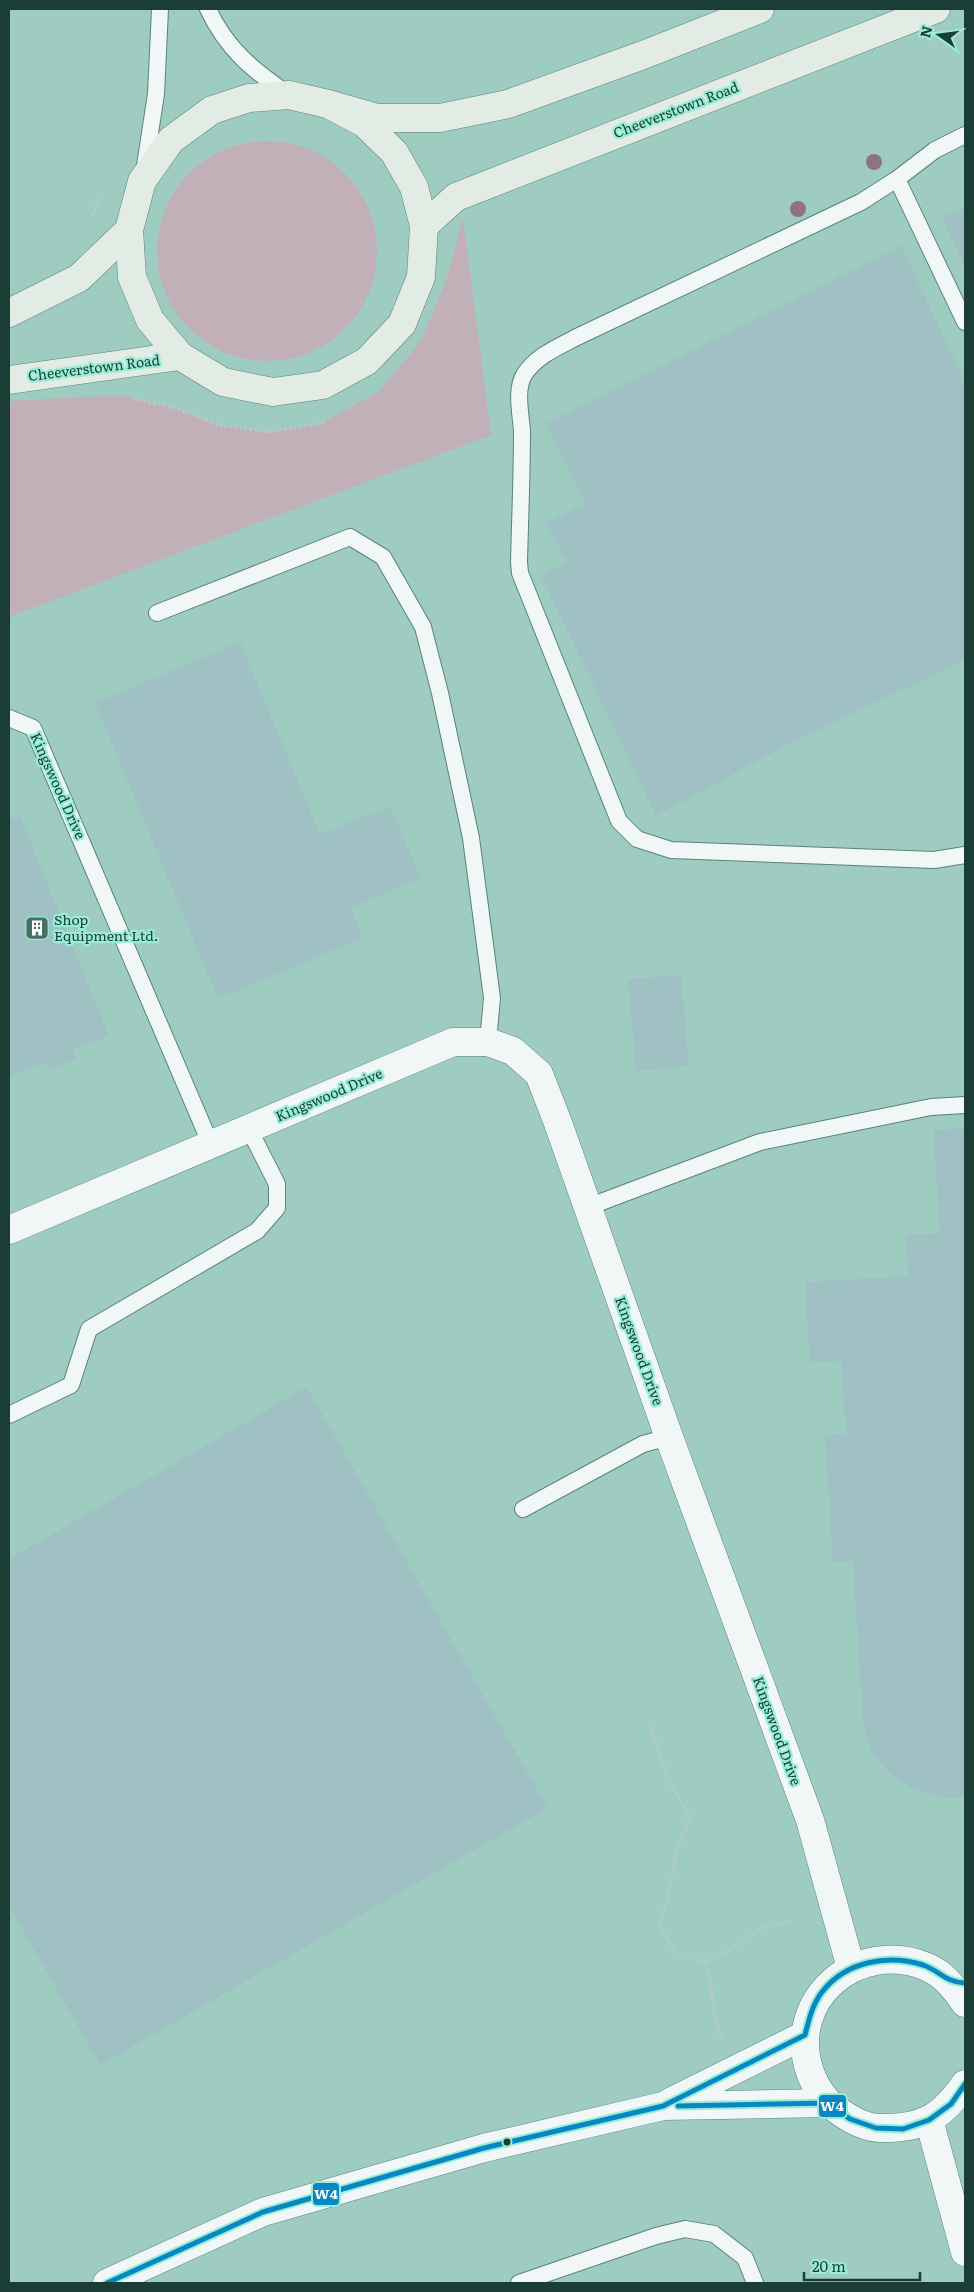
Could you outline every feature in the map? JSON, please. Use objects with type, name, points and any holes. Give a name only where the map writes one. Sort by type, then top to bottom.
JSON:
[{"type":"main road","name":"Cheeverstown Road","points":[[328,104],[364,123],[394,152],[414,187],[424,226],[421,277],[402,324],[368,361],[323,385],[273,392],[223,382],[180,356],[150,320],[132,277],[129,230],[142,181],[171,140],[212,110],[250,98],[289,96],[328,104],[376,118],[440,118],[498,106],[643,55],[760,9]]},
{"type":"main road","name":"Cheeverstown Road","points":[[424,226],[456,197],[936,9]]},
{"type":"main road","points":[[9,313],[79,278],[129,230]]},
{"type":"main road","name":"Cheeverstown Road","points":[[9,380],[180,356]]},
{"type":"street","name":"Kingswood Drive","points":[[9,1230],[453,1042],[488,1042],[513,1051],[538,1074],[588,1206],[669,1437],[810,1820],[851,1968]]},
{"type":"street","points":[[960,1990],[929,1967],[903,1959],[876,1959],[851,1968],[829,1984],[813,2008],[805,2035],[806,2059],[814,2083],[828,2103],[850,2120],[876,2128],[903,2128],[929,2120],[951,2104],[965,2084]]},
{"type":"street","points":[[663,2106],[805,2035]]},
{"type":"street","points":[[113,2282],[263,2212],[484,2148],[663,2106],[828,2103]]},
{"type":"street","points":[[929,2120],[965,2252]]},
{"type":"lane","points":[[142,181],[156,94],[160,9]]},
{"type":"lane","points":[[208,9],[219,31],[252,69],[289,96]]},
{"type":"lane","points":[[965,135],[935,150],[897,179],[861,202],[550,350],[535,362],[524,376],[520,388],[522,432],[519,562],[520,573],[619,821],[636,839],[664,849],[681,850],[934,860],[965,855]]},
{"type":"lane","points":[[897,179],[965,322]]},
{"type":"lane","points":[[157,613],[350,537],[383,557],[423,627],[442,703],[471,838],[483,922],[492,998],[488,1042]]},
{"type":"lane","name":"Kingswood Drive","points":[[9,718],[33,728],[212,1145]]},
{"type":"lane","points":[[588,1206],[760,1142],[931,1107],[965,1105]]},
{"type":"lane","points":[[9,1415],[71,1385],[89,1329],[257,1231],[277,1208],[277,1184],[250,1129]]},
{"type":"lane","points":[[523,1509],[643,1444],[669,1437]]},
{"type":"lane","points":[[519,2283],[656,2236],[685,2229],[714,2234],[745,2258],[755,2283]]},
{"type":"path","points":[[91,217],[102,193]]},
{"type":"path","points":[[128,397],[175,408],[219,425],[268,432],[320,424],[329,419]]},
{"type":"path","points":[[651,1727],[670,1783],[690,1816],[676,1853],[668,1896],[660,1925],[674,1951],[705,1962],[740,1944],[761,1928],[790,1921]]},
{"type":"path","points":[[705,1962],[710,1974],[714,2014],[726,2046]]},
{"type":"shaded area","points":[[267,141],[288,143],[309,149],[345,173],[369,209],[375,230],[377,251],[375,272],[369,293],[345,329],[309,353],[288,359],[267,361],[246,359],[225,353],[189,329],[165,293],[159,272],[157,251],[159,230],[165,209],[189,173],[225,149],[246,143]]},
{"type":"shaded area","points":[[463,218],[491,435],[9,617],[9,401],[119,395],[175,408],[219,425],[268,432],[320,424],[378,392],[421,341],[446,281]]},
{"type":"building","points":[[965,207],[965,268],[942,218]]},
{"type":"building","points":[[901,245],[965,382],[965,660],[791,743],[656,816],[541,576],[567,562],[546,523],[585,503],[546,424]]},
{"type":"building","points":[[240,642],[320,834],[390,806],[421,878],[351,908],[363,938],[218,999],[95,703]]},
{"type":"building","name":"Shop Equipment Ltd.","points":[[20,816],[109,1036],[73,1050],[77,1059],[49,1071],[45,1062],[9,1077],[9,820]]},
{"type":"building","points":[[681,975],[689,1066],[636,1071],[628,979]]},
{"type":"building","points":[[965,1128],[965,1797],[944,1798],[917,1791],[891,1775],[871,1751],[863,1723],[853,1561],[833,1562],[825,1435],[846,1434],[841,1361],[810,1363],[805,1282],[908,1276],[906,1235],[940,1233],[933,1130]]},
{"type":"building","points":[[307,1387],[548,1808],[100,2065],[9,1906],[9,1559]]},
{"type":"transit line","name":"W4","points":[[107,2283],[263,2212],[484,2148],[663,2106],[805,2035],[813,2007],[822,1992],[832,1981],[855,1967],[882,1961],[910,1962],[929,1967],[952,1981],[965,1983]]},
{"type":"transit line","name":"W4","points":[[678,2106],[828,2103],[850,2119],[876,2128],[903,2129],[929,2120],[951,2104],[965,2084]]},
{"type":"place","name":"Shop Equipment Ltd.","points":[[37,928]]}]
